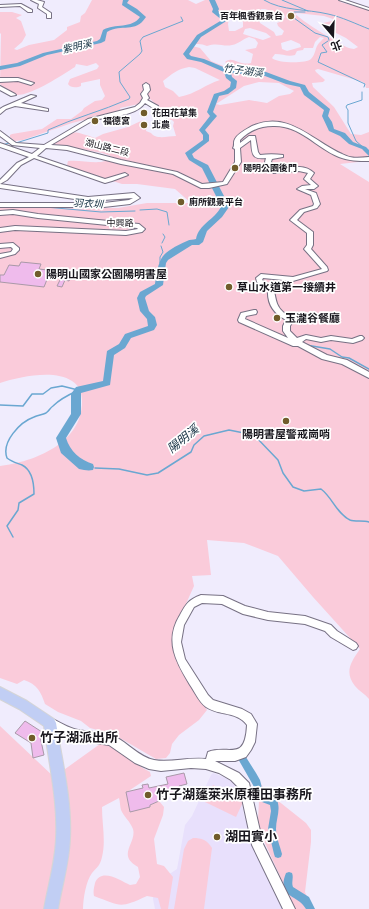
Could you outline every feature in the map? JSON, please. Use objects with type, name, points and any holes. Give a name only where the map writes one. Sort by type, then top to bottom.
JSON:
[{"type":"main road","points":[[0,693],[50,723],[60,792],[63,832],[60,859],[50,909]]},
{"type":"street","points":[[2,6],[12,2],[25,0]]},
{"type":"street","points":[[33,0],[42,3],[40,7],[49,14],[50,17]]},
{"type":"street","points":[[342,0],[369,9]]},
{"type":"street","points":[[2,6],[21,5],[30,11]]},
{"type":"street","points":[[0,80],[18,79],[31,83]]},
{"type":"street","points":[[0,182],[17,164],[29,160],[45,146],[92,119],[137,109],[145,101],[146,85]]},
{"type":"street","points":[[0,88],[13,95]]},
{"type":"street","points":[[0,112],[5,106],[33,96]]},
{"type":"street","points":[[145,101],[156,107],[157,116],[168,124]]},
{"type":"street","points":[[14,104],[46,110]]},
{"type":"street","points":[[236,148],[238,140],[246,131],[253,127],[270,123],[281,123],[304,131],[340,157],[352,161],[368,160]]},
{"type":"street","name":"湖山路二段","points":[[0,133],[14,144],[67,148],[121,162],[175,173],[201,186],[225,183],[238,162],[236,148]]},
{"type":"street","points":[[236,148],[253,137],[255,152],[258,157],[278,154],[281,156],[269,158],[268,162],[275,172],[301,169],[307,170],[311,173],[307,179],[315,186],[300,189],[314,194],[317,204],[315,207],[302,211],[293,220],[310,232],[310,245],[308,249],[311,251],[315,259],[325,268],[324,270],[293,279],[265,276],[259,278],[259,281],[271,289],[270,296],[276,310],[284,317],[289,319],[290,321],[286,326],[287,331],[293,339],[325,357],[344,362],[369,375]]},
{"type":"street","points":[[0,145],[105,180],[113,181],[120,176],[125,175]]},
{"type":"street","name":"中興路","points":[[0,186],[88,199],[134,194],[137,198],[130,202],[104,205],[0,205]]},
{"type":"street","name":"中興路","points":[[0,213],[13,212],[38,216],[139,226],[142,229],[140,231],[126,233],[15,228],[0,230]]},
{"type":"street","points":[[0,246],[13,246],[17,249],[12,253],[0,256]]},
{"type":"street","points":[[254,312],[243,315],[241,320],[286,340],[299,343]]},
{"type":"street","points":[[299,343],[302,338],[306,337],[321,340],[331,338],[353,341],[360,338]]},
{"type":"street","points":[[209,765],[212,756],[219,754],[238,755],[244,751],[252,736],[252,724],[247,717],[238,712],[210,704],[204,698],[181,661],[176,642],[179,624],[191,604],[201,600],[224,600],[243,610],[268,616],[305,620],[328,628],[334,634],[353,646]]},
{"type":"street","points":[[50,723],[80,736],[110,740],[124,747],[137,759],[148,764],[163,767],[192,762],[209,765],[228,772],[241,780],[245,787],[258,845],[290,909]]},
{"type":"shaded area","points":[[92,0],[188,0],[196,4],[205,0],[344,0],[340,2],[369,10],[369,88],[366,88],[363,82],[318,69],[315,70],[316,72],[325,80],[323,82],[312,83],[313,87],[334,107],[351,134],[361,135],[369,132],[369,159],[340,164],[369,182],[369,699],[355,686],[349,672],[354,658],[360,649],[278,556],[244,543],[207,540],[211,575],[192,576],[194,586],[176,626],[175,658],[207,710],[199,720],[179,735],[172,744],[170,753],[166,758],[156,759],[113,734],[90,728],[81,721],[58,712],[45,704],[42,696],[35,686],[24,680],[17,684],[0,678],[0,466],[27,460],[54,448],[74,429],[80,416],[82,402],[79,387],[65,377],[56,375],[36,375],[0,383],[0,207],[118,208],[147,203],[191,203],[175,189],[137,184],[122,184],[70,167],[67,165],[68,161],[103,162],[113,157],[102,153],[54,144],[73,133],[95,138],[103,134],[128,127],[143,120],[147,123],[146,131],[153,135],[159,137],[176,136],[173,126],[174,122],[172,120],[165,120],[158,116],[157,108],[159,107],[150,99],[139,104],[120,108],[121,111],[72,123],[23,140],[15,141],[10,137],[12,134],[42,129],[57,119],[71,119],[84,108],[95,101],[102,100],[105,96],[100,85],[100,79],[81,83],[81,86],[78,87],[72,87],[68,84],[70,79],[97,69],[99,66],[96,63],[87,66],[76,64],[75,67],[62,75],[30,92],[16,95],[7,91],[0,84],[0,12],[12,12],[22,15],[16,18],[21,21],[26,35],[22,42],[14,49],[17,50],[29,45],[54,40],[67,30],[67,27],[80,22],[81,16],[85,13]],"holes":[[[261,9],[284,15],[285,17],[282,21],[277,23],[278,26],[284,31],[282,35],[276,36],[274,32],[260,23],[259,20],[261,17]],[[295,14],[324,16],[333,19],[332,21],[320,25],[346,38],[358,47],[354,49],[346,47]],[[229,18],[242,20],[243,27],[235,31],[229,31]],[[250,28],[266,33],[271,37],[263,40],[243,34],[245,29]],[[249,37],[255,39],[258,43],[256,48],[245,50],[253,54],[251,63],[247,64],[228,60],[225,62],[231,67],[228,68],[211,61],[200,48],[192,46],[197,44],[207,46],[214,44],[237,44]],[[320,37],[324,38],[318,45],[313,57],[308,61],[285,62],[272,58],[275,54],[292,56],[295,55],[297,51],[303,50],[304,48],[313,48],[315,42]],[[291,40],[300,44],[301,47],[287,51],[282,49],[281,43]],[[189,67],[195,68],[220,80],[191,94],[179,97],[173,91],[165,87],[163,81],[178,70]],[[259,82],[279,83],[294,91],[290,94],[279,96],[267,103],[249,100],[220,105],[216,104],[244,86]]]},
{"type":"shaded area","points":[[0,726],[54,777],[100,744],[112,747],[150,772],[151,776],[127,792],[150,805],[159,801],[164,807],[163,815],[154,839],[157,864],[164,866],[173,877],[168,909],[161,909],[158,898],[147,896],[131,903],[120,905],[94,896],[95,883],[98,878],[102,876],[111,876],[130,885],[136,884],[140,877],[138,867],[128,858],[133,829],[121,810],[119,798],[102,807],[104,839],[102,857],[88,881],[84,895],[83,909],[0,909]]},
{"type":"shaded area","points":[[250,770],[267,792],[306,823],[311,830],[305,892],[312,909],[295,909],[259,830],[259,801]]},
{"type":"shaded area","name":"湖田實小","points":[[213,773],[234,781],[239,787],[244,816],[256,850],[282,909],[155,909],[153,899],[154,889],[159,881],[177,869],[185,825],[192,816]]},
{"type":"shaded area","points":[[213,785],[244,800],[236,817],[205,802]]},
{"type":"shaded area","points":[[193,838],[204,840],[212,848],[204,909],[174,909],[184,849],[188,841]]},
{"type":"building","name":"陽明山國家公園陽明書屋","points":[[21,262],[41,264],[39,269],[47,271],[72,274],[69,281],[65,280],[62,287],[57,286],[61,278],[48,277],[44,287],[0,282],[0,275],[4,275],[9,265],[19,266]]},
{"type":"building","name":"竹子湖派出所","points":[[25,721],[42,732],[40,736],[44,755],[33,758],[31,743],[15,733]]},
{"type":"building","name":"竹子湖蓬萊米原種田事務所","points":[[184,773],[187,784],[179,786],[180,792],[159,797],[159,801],[150,805],[150,807],[130,812],[126,792],[143,788],[142,785],[148,784],[149,788],[168,784],[166,777]]},
{"type":"waterway","name":"紫明溪","points":[[0,68],[18,65],[45,54],[99,42],[103,40],[104,33],[109,28],[136,25],[143,17],[135,10],[124,4],[126,0]]},
{"type":"waterway","name":"竹子湖溪","points":[[212,0],[216,9],[215,12],[224,17],[225,20],[199,36],[190,46],[186,54],[189,58],[202,60],[227,71]]},
{"type":"waterway","points":[[264,0],[271,4],[287,8],[306,10]]},
{"type":"waterway","points":[[282,0],[306,10]]},
{"type":"waterway","points":[[345,2],[357,6]]},
{"type":"waterway","points":[[306,10],[333,15],[369,29]]},
{"type":"waterway","points":[[292,16],[291,15],[294,12],[305,12]]},
{"type":"waterway","points":[[16,143],[48,133],[48,130],[129,99],[130,97],[120,82],[119,72],[140,54],[142,51],[140,41],[143,37],[183,21],[181,17]]},
{"type":"waterway","points":[[294,18],[315,33],[328,37],[329,40]]},
{"type":"waterway","points":[[328,41],[322,45],[327,52],[321,53],[318,62],[365,84],[364,87]]},
{"type":"waterway","name":"陽明溪","points":[[163,261],[175,250],[191,242],[196,243],[200,240],[202,232],[208,225],[220,216],[225,207],[218,200],[220,196],[205,167],[191,159],[188,153],[206,141],[206,135],[202,130],[214,116],[210,112],[216,95],[226,93],[233,88],[234,81],[229,78],[227,71]]},
{"type":"waterway","name":"竹子湖溪","points":[[227,71],[266,74],[288,83],[303,86],[306,94],[327,109],[325,116],[329,122],[331,130],[342,135],[351,143],[364,148],[369,154]]},
{"type":"waterway","points":[[362,92],[362,100],[347,105],[346,107],[348,110],[348,123],[356,141],[364,148]]},
{"type":"waterway","points":[[2,145],[9,143]]},
{"type":"waterway","points":[[220,196],[223,197],[227,204],[225,207]]},
{"type":"waterway","name":"羽衣圳","points":[[0,203],[12,203]]},
{"type":"waterway","name":"羽衣圳","points":[[45,207],[101,212],[135,211]]},
{"type":"waterway","name":"羽衣圳","points":[[140,210],[157,209],[167,212],[169,225]]},
{"type":"waterway","name":"羽衣圳","points":[[162,243],[165,237],[163,234]]},
{"type":"waterway","name":"羽衣圳","points":[[161,246],[163,252],[160,257],[160,263],[162,265]]},
{"type":"waterway","name":"陽明溪","points":[[89,467],[83,466],[65,450],[61,438],[76,414],[76,394],[79,389],[107,383],[110,353],[122,346],[128,336],[136,332],[142,332],[151,328],[153,325],[151,317],[145,311],[141,298],[143,294],[159,285],[162,263]]},
{"type":"waterway","points":[[311,346],[306,345],[330,349],[342,357],[349,358],[369,369]]},
{"type":"waterway","points":[[0,405],[23,406],[32,394],[43,394],[51,388],[62,386],[78,390]]},
{"type":"waterway","points":[[13,537],[7,526],[18,510],[19,503],[34,494],[34,490],[32,478],[28,470],[22,465],[7,458],[6,452],[9,439],[23,423],[46,413],[61,399],[77,391]]},
{"type":"waterway","name":"陽明溪","points":[[95,468],[119,469],[147,475],[158,473],[191,452],[194,445],[204,436],[229,430],[254,435],[278,460],[283,473],[293,487],[304,491],[321,489],[345,517],[352,521],[369,522]]},
{"type":"waterway","points":[[241,757],[265,799],[274,803],[275,811],[272,829],[278,854]]},
{"type":"waterway","points":[[289,876],[288,885],[290,890],[304,899],[311,909]]},
{"type":"place","name":"百年楓香觀景台","points":[[291,16]]},
{"type":"place","name":"花田花草集","points":[[144,113]]},
{"type":"place","name":"福德宮","points":[[95,121]]},
{"type":"place","name":"北農","points":[[144,125]]},
{"type":"place","name":"陽明公園後門","points":[[235,168]]},
{"type":"place","name":"廁所觀景平台","points":[[181,202]]},
{"type":"place","name":"陽明山國家公園陽明書屋","points":[[38,274]]},
{"type":"place","name":"草山水道第一接續井","points":[[229,287]]},
{"type":"place","name":"玉瀧谷餐廳","points":[[277,318]]},
{"type":"place","name":"陽明書屋警戒崗哨","points":[[286,421]]},
{"type":"place","name":"竹子湖派出所","points":[[32,738]]},
{"type":"place","name":"竹子湖蓬萊米原種田事務所","points":[[148,795]]},
{"type":"place","name":"湖田實小","points":[[217,837]]}]
